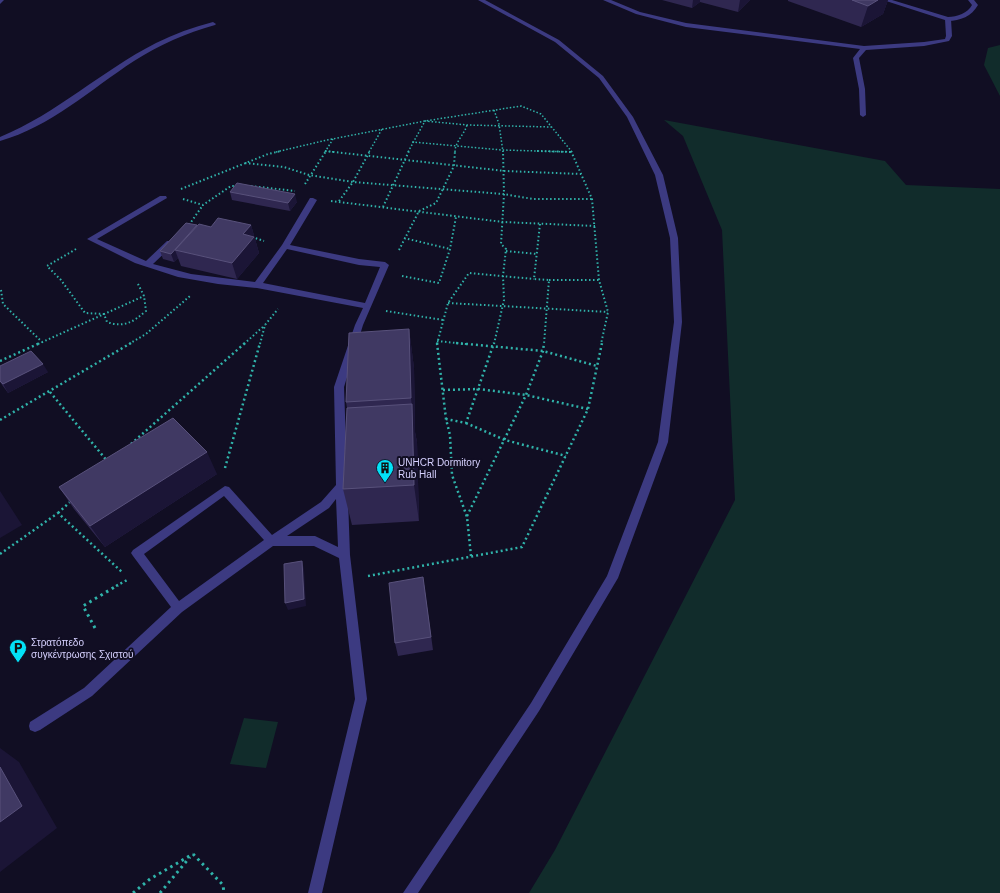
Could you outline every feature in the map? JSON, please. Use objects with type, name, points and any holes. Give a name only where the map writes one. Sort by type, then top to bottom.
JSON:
[{"type":"street","points":[[410,893],[535,707],[612,578],[663,442],[678,322],[674,238],[659,175],[630,117],[601,78],[557,41],[481,0]]},
{"type":"street","points":[[606,0],[638,12],[686,25],[864,48],[924,44],[946,40],[949,36],[948,19]]},
{"type":"street","points":[[886,0],[948,19],[956,19],[972,11],[975,5],[971,0]]},
{"type":"street","points":[[0,139],[12,135],[59,110],[151,48],[183,33],[213,24]]},
{"type":"street","points":[[863,114],[862,89],[856,58],[864,48]]},
{"type":"street","points":[[91,239],[163,198]]},
{"type":"street","points":[[257,285],[285,246],[313,200]]},
{"type":"street","points":[[147,265],[175,238]]},
{"type":"street","points":[[91,239],[147,265],[209,279],[257,285],[368,306]]},
{"type":"street","points":[[285,246],[359,262],[385,265],[359,325],[340,387],[341,486],[344,555],[361,699],[314,893]]},
{"type":"street","points":[[35,726],[88,692],[178,608],[271,541],[325,505],[341,486]]},
{"type":"street","points":[[178,608],[137,553],[225,490],[271,541],[315,541],[344,555]]},
{"type":"path","points":[[163,198],[268,154],[425,120],[521,106],[540,114],[572,152],[592,199],[599,280],[608,312],[588,409],[522,546],[346,580]]},
{"type":"path","points":[[466,423],[494,346],[503,306],[503,276],[506,249],[501,244],[505,171],[500,126],[494,110]]},
{"type":"path","points":[[425,120],[467,125],[552,127]]},
{"type":"path","points":[[383,207],[406,160],[412,142],[425,120]]},
{"type":"path","points":[[398,252],[419,211],[436,203],[454,166],[455,146],[464,134],[467,125]]},
{"type":"path","points":[[339,201],[353,182],[382,129]]},
{"type":"path","points":[[301,192],[309,175],[334,139]]},
{"type":"path","points":[[412,142],[502,150],[572,152]]},
{"type":"path","points":[[325,151],[367,157],[505,171],[581,174]]},
{"type":"path","points":[[245,163],[284,167],[309,175],[353,182],[393,186],[443,188],[503,194],[533,199],[592,199]]},
{"type":"path","points":[[192,229],[186,229],[203,205],[231,186],[263,186],[301,192],[313,200],[339,201],[456,217],[503,222],[595,226]]},
{"type":"path","points":[[163,198],[180,198],[203,205]]},
{"type":"path","points":[[396,275],[439,283],[450,249],[456,217]]},
{"type":"path","points":[[534,279],[540,224]]},
{"type":"path","points":[[248,236],[285,246]]},
{"type":"path","points":[[404,238],[450,249]]},
{"type":"path","points":[[91,239],[47,266],[61,280],[85,313],[104,314]]},
{"type":"path","points":[[506,251],[537,254]]},
{"type":"path","points":[[471,556],[467,516],[452,475],[437,341],[448,303],[469,273],[549,280],[599,280]]},
{"type":"path","points":[[0,420],[50,392],[146,334],[209,279]]},
{"type":"path","points":[[467,516],[506,440],[543,351],[549,280]]},
{"type":"path","points":[[1,290],[3,304],[42,342]]},
{"type":"path","points":[[127,448],[265,325],[291,291]]},
{"type":"path","points":[[0,361],[104,314],[144,296],[146,311],[135,320],[118,326],[107,322],[104,314]]},
{"type":"path","points":[[448,303],[608,312]]},
{"type":"path","points":[[380,310],[443,320]]},
{"type":"path","points":[[226,468],[265,325]]},
{"type":"path","points":[[437,341],[543,351],[597,366]]},
{"type":"path","points":[[443,390],[479,388],[526,395],[588,409]]},
{"type":"path","points":[[50,392],[110,464]]},
{"type":"path","points":[[446,419],[466,423],[506,440],[566,456]]},
{"type":"path","points":[[0,554],[58,513],[75,496]]},
{"type":"path","points":[[58,513],[130,580],[83,606],[95,628]]},
{"type":"path","points":[[133,893],[150,879],[193,854]]},
{"type":"path","points":[[160,893],[193,854]]},
{"type":"path","points":[[193,854],[223,885],[224,893]]},
{"type":"green space","points":[[1000,45],[1000,96],[984,65],[988,48]]},
{"type":"green space","points":[[664,120],[885,161],[906,185],[1000,189],[1000,893],[529,893],[555,850],[735,500],[722,230],[683,136]]},
{"type":"green space","points":[[244,718],[278,722],[266,768],[230,764]]},
{"type":"building","points":[[852,0],[878,0],[868,6]]},
{"type":"building","points":[[237,183],[295,194],[288,203],[230,192]]},
{"type":"building","points":[[218,218],[251,225],[243,234],[254,237],[232,263],[175,250],[199,224],[211,227]]},
{"type":"building","points":[[186,223],[197,225],[171,254],[160,251]]},
{"type":"building","points":[[409,329],[411,398],[346,402],[349,333]]},
{"type":"building","points":[[31,351],[43,364],[3,384],[0,381],[0,366]]},
{"type":"building","points":[[412,404],[414,485],[343,489],[347,408]]},
{"type":"building","points":[[173,418],[207,452],[90,526],[59,487]]},
{"type":"building","points":[[302,561],[304,599],[285,603],[284,564]]},
{"type":"building","points":[[423,577],[431,637],[395,643],[389,583]]},
{"type":"building","points":[[0,767],[22,806],[0,822]]},
{"type":"place","name":"UNHCR Dormitory Rub Hall","points":[[385,483]]},
{"type":"place","name":"Στρατόπεδο συγκέντρωσης Σχιστού","points":[[18,663]]}]
